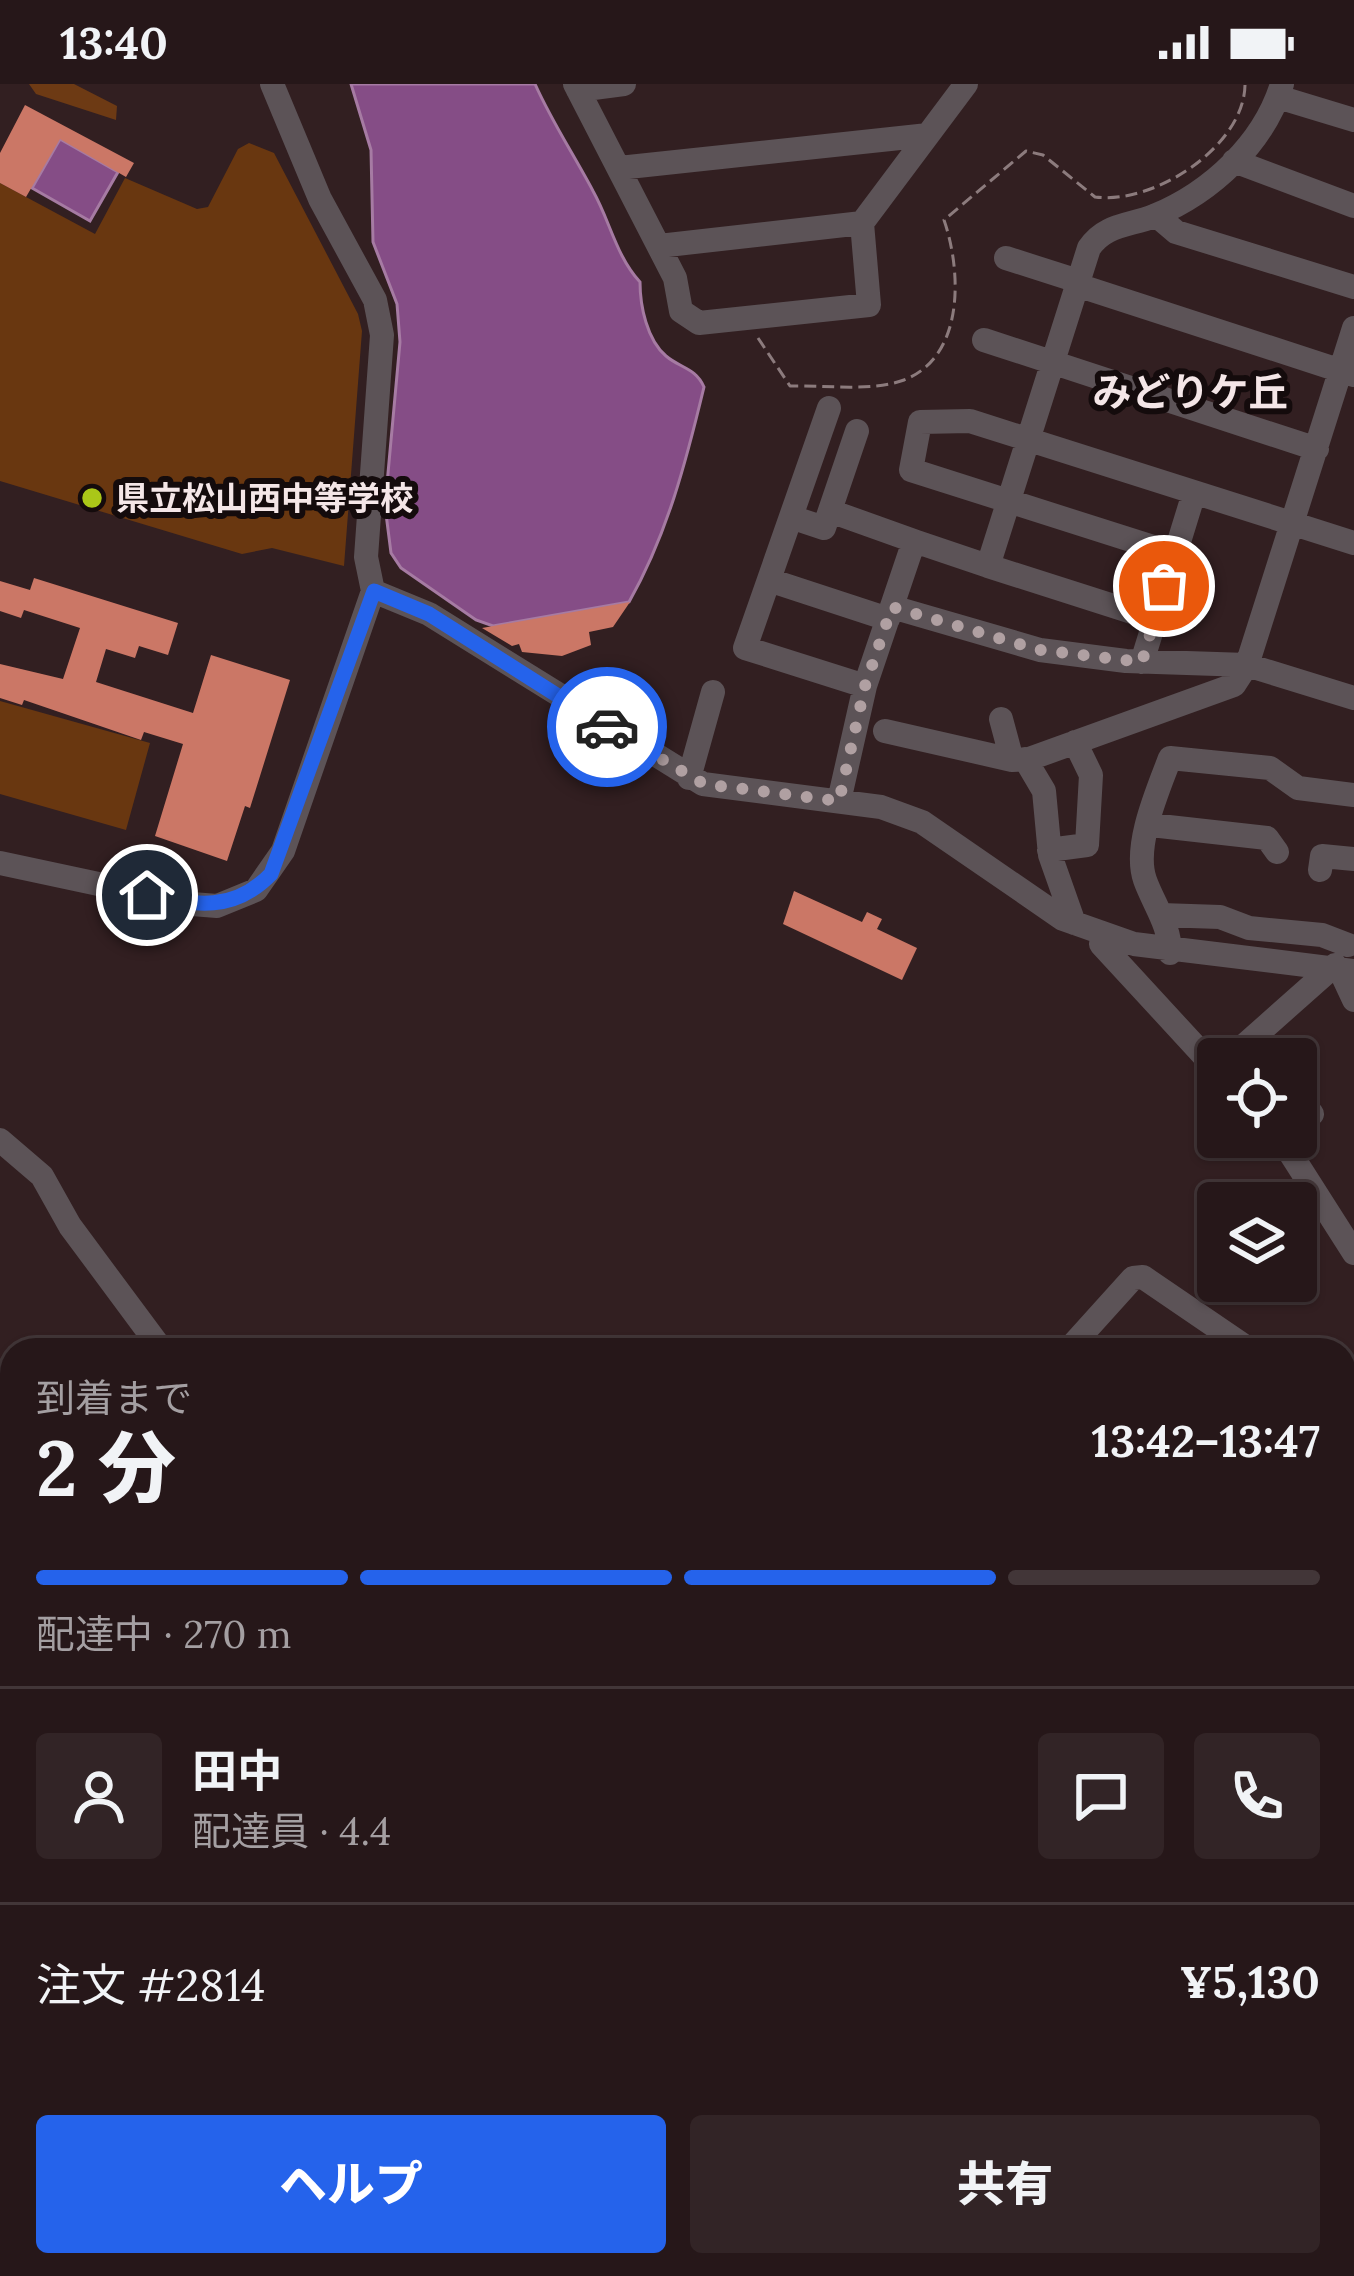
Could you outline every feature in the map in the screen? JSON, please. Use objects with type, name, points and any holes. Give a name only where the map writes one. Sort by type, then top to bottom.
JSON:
[{"type":"street","points":[[0,862],[192,904],[217,906],[256,890],[283,851],[374,591],[366,557],[380,318],[310,179],[272,84]]},
{"type":"street","points":[[624,84],[576,87],[675,278],[681,311],[690,321],[869,305],[862,223],[966,84]]},
{"type":"street","points":[[988,566],[1078,283],[1099,234],[1156,215],[1234,161],[1256,142],[1280,90],[1354,120]]},
{"type":"street","points":[[619,169],[928,135]]},
{"type":"street","points":[[1234,161],[1253,172],[1354,206]]},
{"type":"street","points":[[1156,215],[1176,232],[1354,287]]},
{"type":"street","points":[[659,246],[862,223]]},
{"type":"street","points":[[1006,258],[1347,372]]},
{"type":"street","points":[[885,730],[1018,760],[1234,685],[1247,665],[1316,449],[1347,372],[1354,328]]},
{"type":"street","points":[[984,340],[1316,449]]},
{"type":"street","points":[[829,408],[745,648],[865,686]]},
{"type":"street","points":[[1174,554],[911,470],[920,422],[970,422],[1029,438],[1354,543]]},
{"type":"street","points":[[791,517],[824,528],[855,464],[857,431]]},
{"type":"street","points":[[1142,662],[1194,493]]},
{"type":"street","points":[[830,512],[1154,619]]},
{"type":"street","points":[[839,801],[865,686],[914,542]]},
{"type":"street","points":[[769,580],[1015,644],[1142,662],[1247,665],[1354,698]]},
{"type":"street","points":[[374,591],[429,614],[689,778],[880,806],[922,822],[1074,923],[1102,934],[1170,952],[1345,960]]},
{"type":"street","points":[[1007,670],[1015,644]]},
{"type":"street","points":[[689,778],[713,692]]},
{"type":"street","points":[[1000,719],[1018,760],[1044,791],[1049,850],[1074,923]]},
{"type":"street","points":[[1049,850],[1087,845],[1091,775],[1075,742]]},
{"type":"street","points":[[1170,952],[1170,935],[1142,874],[1170,758],[1270,768],[1298,788],[1354,796]]},
{"type":"street","points":[[1151,825],[1268,838],[1277,852]]},
{"type":"street","points":[[1320,870],[1322,856],[1354,859]]},
{"type":"street","points":[[1161,915],[1220,917],[1249,928],[1322,935],[1345,960],[1354,1000]]},
{"type":"street","points":[[1102,934],[1101,944],[1197,1047]]},
{"type":"street","points":[[1253,1037],[1345,960]]},
{"type":"street","points":[[0,1141],[42,1176],[70,1226],[153,1338]]},
{"type":"street","points":[[1293,1158],[1354,1253]]},
{"type":"street","points":[[1079,1338],[1133,1278],[1152,1279],[1228,1338]]},
{"type":"path","points":[[756,333],[790,386],[904,380],[936,355],[951,319],[958,260],[944,220],[1026,151],[1043,155],[1095,196],[1150,190],[1223,138],[1243,106],[1245,84]]},
{"type":"shaded area","points":[[29,84],[74,84],[117,106],[116,120],[36,94]]},
{"type":"shaded area","points":[[351,84],[535,84],[640,282],[643,312],[654,341],[666,356],[701,381],[704,387],[674,498],[629,602],[493,626],[476,620],[401,568],[391,553],[385,506],[400,342],[397,304],[373,242],[371,150]]},
{"type":"shaded area","points":[[60,139],[118,172],[90,221],[32,188]]},
{"type":"shaded area","points":[[249,143],[274,153],[358,314],[362,331],[344,566],[272,548],[242,554],[0,481],[0,183],[95,234],[125,178],[197,209],[208,207],[238,149]]},
{"type":"shaded area","points":[[0,701],[150,743],[126,830],[0,794]]},
{"type":"building","points":[[25,105],[134,163],[126,177],[60,139],[26,197],[0,183],[0,153]]},
{"type":"building","points":[[34,578],[178,623],[168,655],[139,646],[135,658],[106,649],[96,682],[193,713],[211,655],[290,680],[250,808],[245,806],[227,861],[155,836],[183,744],[144,732],[141,740],[24,700],[22,705],[0,698],[0,664],[63,679],[80,628],[24,610],[21,618],[0,611],[0,581],[30,590]]},
{"type":"building","points":[[630,602],[613,627],[589,632],[591,645],[562,656],[522,652],[519,644],[512,646],[482,628]]},
{"type":"building","points":[[794,891],[862,922],[867,912],[882,919],[877,929],[917,948],[902,980],[783,924]]},
{"type":"way so far","points":[[607,727],[704,784],[839,801],[865,686],[892,607],[1040,650],[1142,662],[1164,586]]},
{"type":"place","name":"県立松山西中等学校","points":[[92,498]]},
{"type":"district","name":"みどりケ丘","points":[[1190,392]]},
{"type":"route","points":[[147,895],[217,906],[256,890],[271,874],[374,591],[429,614],[607,727]]}]
